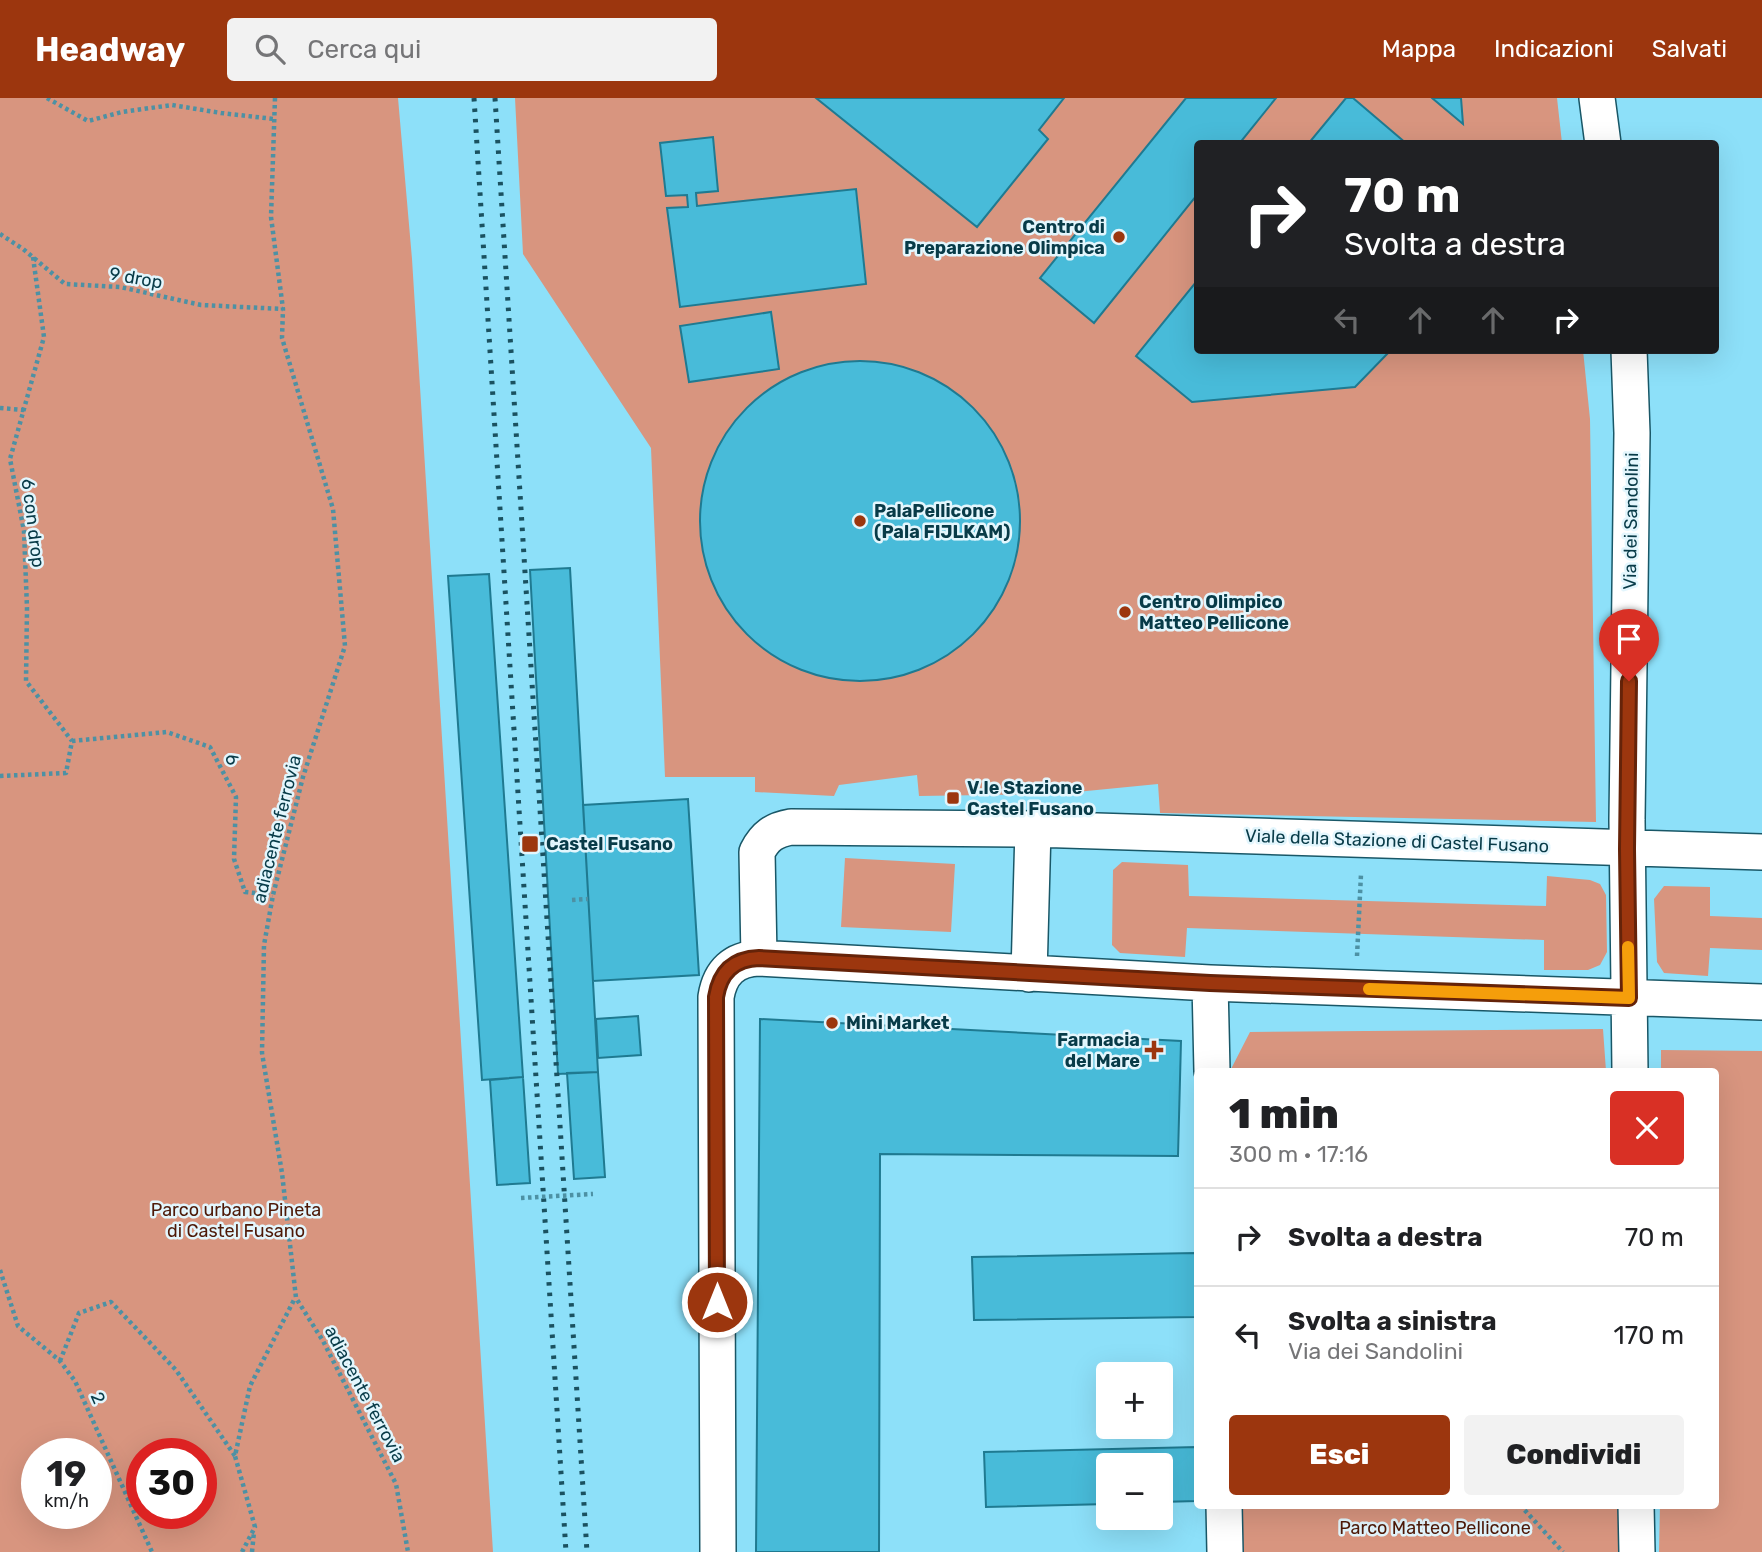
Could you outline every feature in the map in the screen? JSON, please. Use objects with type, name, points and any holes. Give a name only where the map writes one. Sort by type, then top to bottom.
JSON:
[{"type":"street","points":[[1597,98],[1602,140]]},
{"type":"street","name":"Via dei Sandolini","points":[[1629,354],[1632,433],[1627,849],[1630,1068]]},
{"type":"street","name":"Viale della Stazione di Castel Fusano","points":[[759,958],[757,852],[766,837],[791,827],[1033,829],[1762,852]]},
{"type":"street","points":[[1029,974],[1033,829]]},
{"type":"street","points":[[718,1552],[716,997],[722,976],[727,969],[742,960],[759,958],[1210,983],[1762,1002]]},
{"type":"street","points":[[1210,983],[1212,1068]]},
{"type":"street","points":[[1224,1509],[1225,1552]]},
{"type":"street","points":[[1636,1509],[1637,1552]]},
{"type":"path","points":[[47,98],[88,121],[122,112],[172,105],[274,119]]},
{"type":"path","name":"adiacente ferrovia","points":[[275,98],[271,216],[283,309],[282,338],[333,509],[345,646],[303,777],[273,895],[264,945],[262,1053],[282,1173],[296,1298],[323,1341],[396,1484],[408,1552]]},
{"type":"path","name":"9 drop","points":[[0,234],[65,284],[120,288],[201,305],[283,309]]},
{"type":"path","name":"6 con drop","points":[[33,257],[44,337],[10,459],[24,531],[26,681],[72,741]]},
{"type":"path","points":[[0,408],[24,410]]},
{"type":"path","name":"6","points":[[72,741],[167,732],[210,747],[236,797],[233,859],[245,892],[273,895]]},
{"type":"path","points":[[0,776],[66,773],[72,741]]},
{"type":"path","points":[[1356,988],[1362,840]]},
{"type":"path","points":[[572,900],[588,899]]},
{"type":"path","points":[[521,1198],[593,1194]]},
{"type":"path","name":"2","points":[[0,1270],[18,1326],[60,1361],[75,1381],[152,1552]]},
{"type":"path","points":[[234,1457],[250,1386],[296,1298]]},
{"type":"path","points":[[60,1361],[79,1313],[111,1302],[176,1370],[234,1457],[255,1527],[252,1552]]},
{"type":"path","points":[[1524,1509],[1563,1552]]},
{"type":"path","points":[[242,1552],[255,1527]]},
{"type":"green space","name":"Parco urbano Pineta di Castel Fusano","points":[[0,98],[398,98],[412,259],[493,1552],[0,1552]]},
{"type":"green space","name":"Centro Olimpico Matteo Pellicone","points":[[515,98],[1557,98],[1562,140],[1194,140],[1194,354],[1583,354],[1590,419],[1596,822],[1160,813],[1158,784],[1056,794],[919,796],[917,775],[839,785],[834,796],[755,792],[755,777],[665,777],[651,448],[523,254]]},
{"type":"green space","points":[[845,858],[955,864],[951,932],[841,927]]},
{"type":"green space","points":[[1122,862],[1188,865],[1189,896],[1546,906],[1547,876],[1590,880],[1600,884],[1606,895],[1607,952],[1600,965],[1588,970],[1544,970],[1544,940],[1187,928],[1185,957],[1120,953],[1112,945],[1113,870]]},
{"type":"green space","points":[[1664,886],[1710,887],[1710,916],[1762,918],[1762,950],[1710,948],[1708,976],[1664,973],[1657,962],[1654,899]]},
{"type":"green space","points":[[1603,1029],[1606,1068],[1232,1068],[1250,1032]]},
{"type":"green space","points":[[1661,1050],[1762,1051],[1762,1552],[1659,1552],[1660,1509],[1719,1509],[1719,1068],[1661,1068]]},
{"type":"green space","name":"Parco Matteo Pellicone","points":[[1237,1509],[1631,1509],[1634,1552],[1240,1552]]},
{"type":"building","points":[[816,98],[1064,98],[1039,130],[1048,139],[977,227]]},
{"type":"building","name":"Centro di Preparazione Olimpica","points":[[1186,98],[1276,98],[1242,140],[1194,140],[1194,199],[1094,323],[1040,278]]},
{"type":"building","points":[[1346,98],[1353,98],[1402,140],[1311,140]]},
{"type":"building","points":[[1432,98],[1461,98],[1463,124]]},
{"type":"building","points":[[713,137],[718,191],[696,193],[697,206],[856,189],[866,284],[680,307],[667,208],[688,207],[687,195],[666,196],[660,143]]},
{"type":"building","points":[[1194,284],[1194,354],[1387,354],[1355,387],[1192,402],[1136,356]]},
{"type":"building","points":[[771,312],[779,369],[689,382],[680,326]]},
{"type":"building","name":"PalaPellicone (Pala FIJLKAM)","points":[[860,361],[891,364],[936,380],[962,397],[984,419],[1008,460],[1017,490],[1020,521],[1017,552],[1001,597],[984,623],[962,645],[921,669],[891,678],[860,681],[829,678],[784,662],[758,645],[736,623],[712,582],[703,552],[700,521],[703,490],[719,445],[736,419],[758,397],[799,373],[829,364]]},
{"type":"building","points":[[570,568],[598,1072],[558,1074],[530,570]]},
{"type":"building","points":[[489,574],[523,1077],[482,1080],[448,576]]},
{"type":"building","points":[[688,799],[699,975],[593,981],[583,805]]},
{"type":"building","points":[[638,1016],[641,1055],[598,1058],[596,1019]]},
{"type":"building","points":[[760,1019],[1181,1041],[1178,1156],[880,1154],[879,1552],[756,1552]]},
{"type":"building","points":[[598,1072],[605,1177],[574,1179],[567,1073]]},
{"type":"building","points":[[523,1077],[530,1183],[497,1185],[490,1080]]},
{"type":"building","points":[[1194,1253],[1194,1317],[974,1320],[972,1257]]},
{"type":"building","points":[[1194,1447],[1194,1501],[1173,1502],[1173,1453],[1096,1453],[1096,1504],[986,1507],[984,1452]]},
{"type":"railway","points":[[474,98],[566,1552]]},
{"type":"railway","points":[[495,98],[587,1552]]},
{"type":"slow traffic","points":[[1369,989],[1629,998],[1628,947]]},
{"type":"place","name":"Centro di Preparazione Olimpica","points":[[1119,237]]},
{"type":"place","name":"PalaPellicone (Pala FIJLKAM)","points":[[860,521]]},
{"type":"place","name":"Centro Olimpico Matteo Pellicone","points":[[1125,612]]},
{"type":"place","name":"V.le Stazione Castel Fusano","points":[[953,798]]},
{"type":"place","name":"Castel Fusano","points":[[530,844]]},
{"type":"place","name":"Mini Market","points":[[832,1023]]},
{"type":"place","name":"Farmacia del Mare","points":[[1154,1050]]},
{"type":"route","points":[[717,1302],[716,997],[722,976],[734,963],[759,958],[1210,983],[1629,998],[1629,681]]}]
